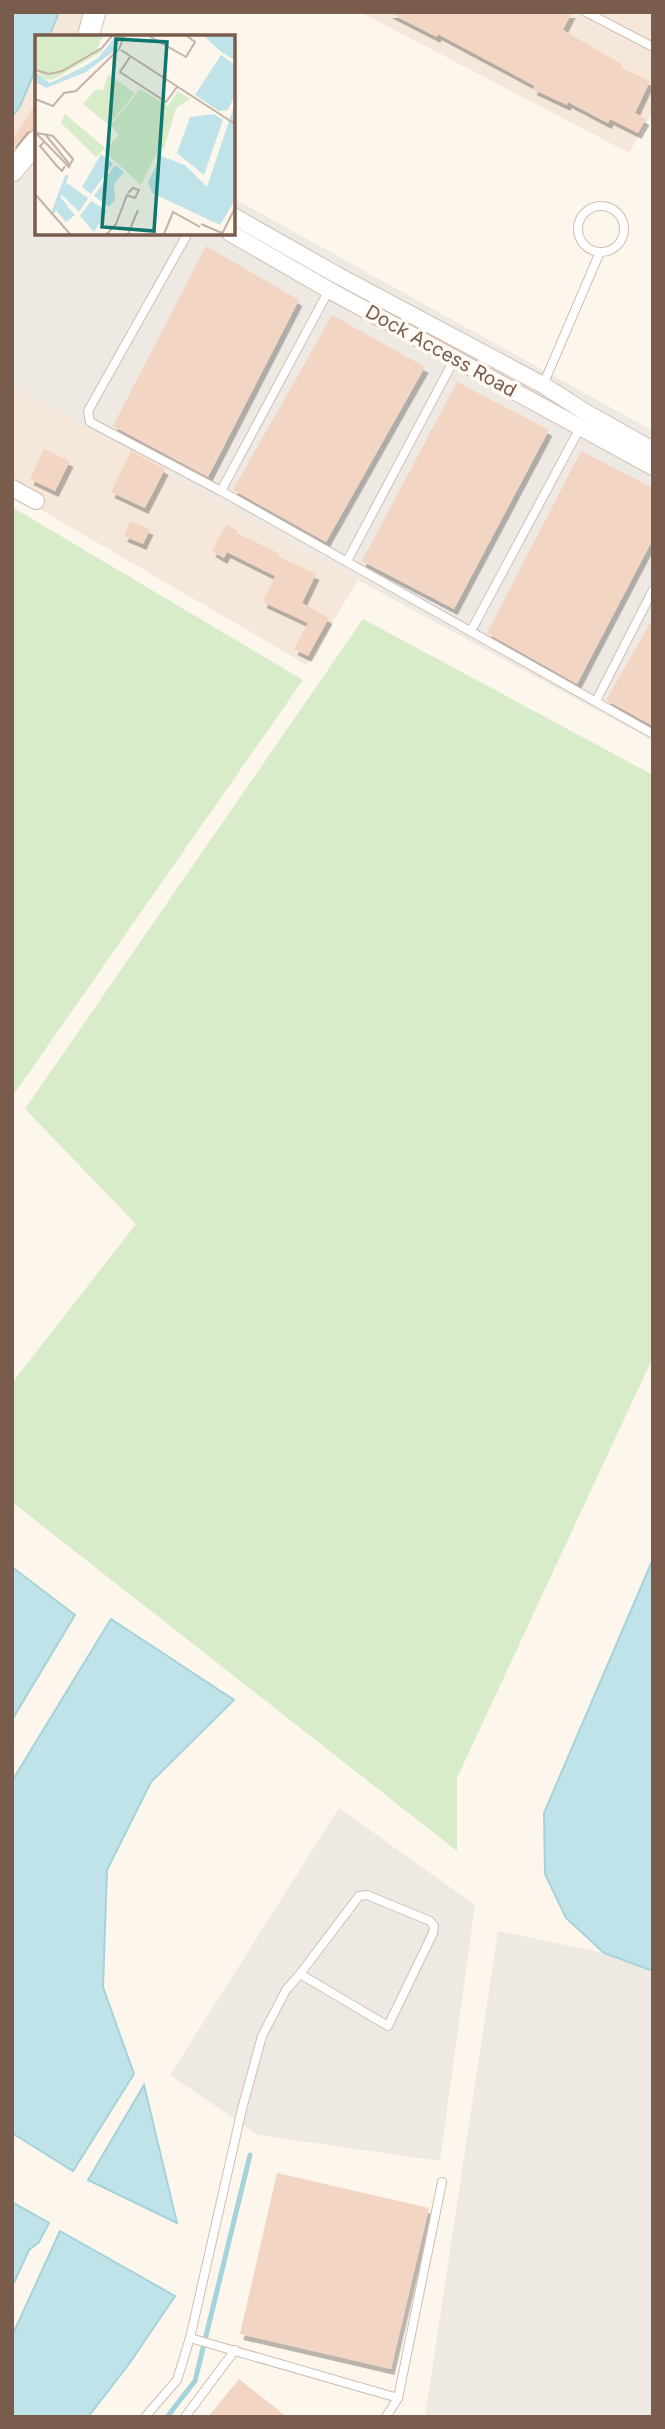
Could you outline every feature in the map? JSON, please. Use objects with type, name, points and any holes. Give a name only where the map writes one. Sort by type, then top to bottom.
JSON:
[{"type":"street","points":[[89,35],[95,12]]},
{"type":"street","points":[[12,171],[35,143]]},
{"type":"street","name":"Dock Access Road","points":[[234,217],[543,385],[584,420],[653,467]]},
{"type":"street","name":"Dock Access Road","points":[[232,234],[328,290],[455,358],[653,450]]},
{"type":"street","points":[[12,488],[36,501]]},
{"type":"lane","points":[[586,12],[653,47]]},
{"type":"lane","points":[[601,205],[613,208],[621,217],[624,229],[621,241],[612,249],[600,252],[588,249],[580,240],[577,228],[580,217],[589,208],[601,205]]},
{"type":"lane","points":[[187,234],[88,411],[90,422],[221,491],[653,734]]},
{"type":"lane","points":[[543,385],[600,252]]},
{"type":"lane","points":[[221,491],[337,275]]},
{"type":"lane","points":[[347,561],[464,343]]},
{"type":"lane","points":[[471,631],[584,420]]},
{"type":"lane","points":[[596,701],[653,590]]},
{"type":"lane","points":[[145,2417],[177,2380],[198,2340],[242,2109],[262,2036],[286,1990],[359,1896],[367,1895],[430,1920],[434,1926],[388,2026],[300,1974]]},
{"type":"lane","points":[[386,2417],[398,2398],[442,2182]]},
{"type":"lane","points":[[198,2340],[398,2398]]},
{"type":"lane","points":[[185,2417],[235,2350]]},
{"type":"shaded area","points":[[59,12],[87,12],[80,35],[50,35]]},
{"type":"shaded area","points":[[360,12],[653,12],[653,111],[629,153]]},
{"type":"shaded area","points":[[35,71],[35,141],[12,170],[12,117],[20,106]]},
{"type":"shaded area","points":[[35,159],[35,234],[234,234],[234,199],[653,431],[653,741],[12,386],[12,182]]},
{"type":"shaded area","points":[[12,386],[358,580],[307,665],[12,493]]},
{"type":"shaded area","points":[[339,1808],[475,1905],[440,2161],[258,2135],[170,2075]]},
{"type":"shaded area","points":[[498,1931],[604,1953],[653,1971],[653,2417],[425,2417]]},
{"type":"green space","points":[[12,507],[303,680],[12,1097]]},
{"type":"green space","points":[[363,619],[653,775],[653,1357],[457,1778],[457,1851],[12,1502],[12,1383],[136,1224],[25,1109]]},
{"type":"water","points":[[12,12],[59,12],[50,35],[35,35],[35,71],[20,106],[12,117]]},
{"type":"water","points":[[653,1559],[653,1971],[604,1953],[566,1918],[545,1874],[544,1813]]},
{"type":"water","points":[[12,1567],[75,1615],[12,1720]]},
{"type":"water","points":[[111,1619],[234,1700],[151,1782],[107,1870],[103,1987],[134,2074],[73,2171],[12,2133],[12,1781]]},
{"type":"water","points":[[144,2085],[177,2223],[88,2180]]},
{"type":"water","points":[[12,2202],[49,2223],[39,2242],[29,2250],[12,2287]]},
{"type":"water","points":[[60,2231],[175,2296],[129,2364],[88,2417],[12,2417],[12,2336]]},
{"type":"building","points":[[388,12],[572,12],[563,30],[623,65],[621,68],[650,81],[635,113],[646,119],[638,133],[610,119],[608,123],[568,102],[567,105],[533,89],[535,86],[438,34],[437,37]]},
{"type":"building","points":[[35,104],[35,129],[27,132],[12,150],[12,140]]},
{"type":"building","points":[[206,246],[299,300],[208,477],[113,426]]},
{"type":"building","points":[[332,315],[425,367],[326,542],[233,490]]},
{"type":"building","points":[[457,382],[549,430],[454,609],[362,561]]},
{"type":"building","points":[[44,449],[70,461],[55,491],[30,479]]},
{"type":"building","points":[[131,451],[165,469],[145,508],[111,492]]},
{"type":"building","points":[[581,451],[653,488],[653,539],[577,684],[487,633]]},
{"type":"building","points":[[130,521],[150,529],[143,544],[124,536]]},
{"type":"building","points":[[226,525],[280,554],[279,557],[316,574],[302,603],[329,618],[308,656],[294,649],[308,623],[263,602],[275,576],[227,552],[224,558],[212,551]]},
{"type":"building","points":[[653,618],[653,726],[606,700]]},
{"type":"building","points":[[277,2173],[429,2208],[391,2369],[240,2334]]},
{"type":"building","points":[[239,2379],[287,2417],[208,2417]]},
{"type":"waterway","points":[[167,2417],[195,2381],[250,2155]]}]
